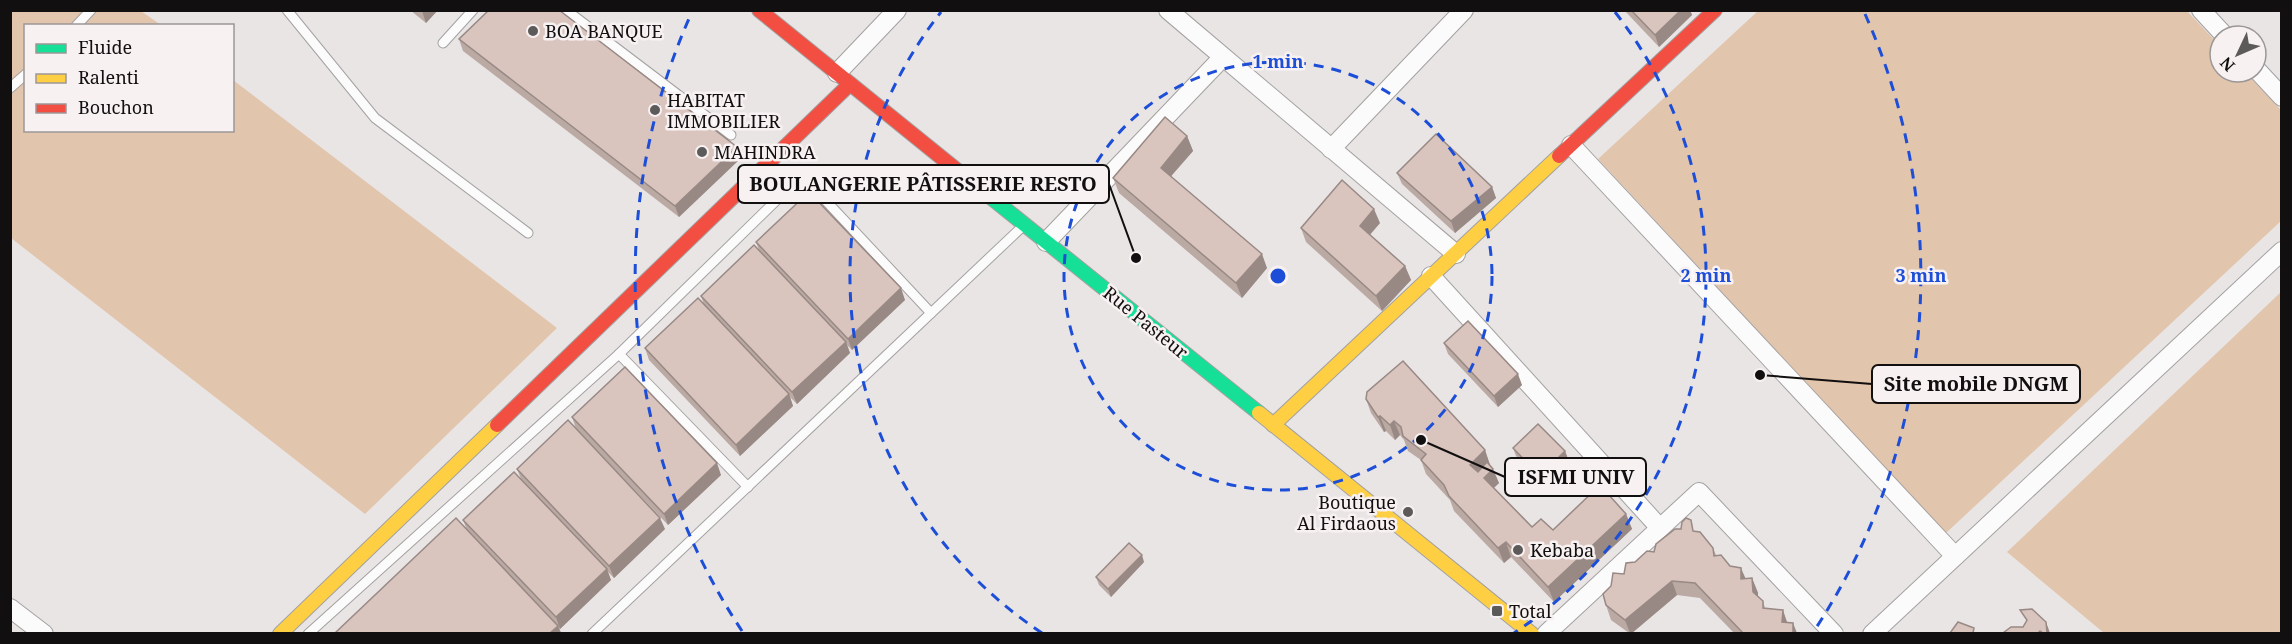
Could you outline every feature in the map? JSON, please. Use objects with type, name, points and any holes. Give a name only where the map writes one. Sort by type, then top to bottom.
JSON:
[{"type":"street","name":"Rue Pasteur","points":[[759,10],[1532,633]]},
{"type":"street","points":[[280,633],[844,79],[897,10]]},
{"type":"street","points":[[1168,10],[1456,254]]},
{"type":"street","points":[[1332,149],[1464,10]]},
{"type":"street","points":[[1273,425],[1715,10]]},
{"type":"street","points":[[2201,10],[2214,24]]},
{"type":"street","points":[[1046,242],[1223,57]]},
{"type":"street","points":[[2268,82],[2282,97]]},
{"type":"street","points":[[1571,145],[1955,556]]},
{"type":"street","points":[[1872,633],[2282,251]]},
{"type":"street","points":[[1431,276],[1660,528]]},
{"type":"street","points":[[1546,633],[1699,492],[1834,633]]},
{"type":"street","points":[[10,608],[44,633]]},
{"type":"lane","points":[[78,24],[91,10]]},
{"type":"lane","points":[[287,10],[375,118],[528,233]]},
{"type":"lane","points":[[443,43],[473,10]]},
{"type":"lane","points":[[566,10],[731,135]]},
{"type":"lane","points":[[10,88],[24,76]]},
{"type":"lane","points":[[308,633],[619,354],[790,187],[800,183],[813,188],[931,313]]},
{"type":"lane","points":[[592,633],[1025,225]]},
{"type":"lane","points":[[619,354],[747,487]]},
{"type":"shaded area","points":[[1759,10],[2187,11],[2208,33],[2208,84],[2256,84],[2281,110],[2281,221],[1946,533],[1598,159]]},
{"type":"shaded area","points":[[10,11],[141,11],[160,24],[24,24],[24,132],[234,132],[234,81],[557,328],[365,514],[11,238]]},
{"type":"shaded area","points":[[2281,292],[2281,633],[2104,633],[2007,552]]},
{"type":"building","points":[[489,10],[559,10],[737,147],[675,206],[459,39]]},
{"type":"building","points":[[1631,10],[1681,10],[1655,35]]},
{"type":"building","points":[[1165,117],[1187,136],[1161,168],[1262,254],[1236,283],[1113,178]]},
{"type":"building","points":[[1436,134],[1492,187],[1451,221],[1397,173]]},
{"type":"building","points":[[1342,180],[1374,209],[1360,226],[1405,266],[1376,296],[1301,228]]},
{"type":"building","points":[[809,192],[901,288],[848,339],[756,242]]},
{"type":"building","points":[[754,245],[846,342],[792,392],[701,296]]},
{"type":"building","points":[[698,298],[789,394],[736,445],[645,348]]},
{"type":"building","points":[[1468,321],[1518,374],[1494,396],[1444,343]]},
{"type":"building","points":[[1403,361],[1485,450],[1470,465],[1478,472],[1487,462],[1493,469],[1484,478],[1532,527],[1541,519],[1553,530],[1600,485],[1626,514],[1548,587],[1506,542],[1498,548],[1449,496],[1444,485],[1421,460],[1426,454],[1403,436],[1401,427],[1394,421],[1390,425],[1380,416],[1378,417],[1366,399],[1367,392]]},
{"type":"building","points":[[625,367],[717,463],[664,514],[572,417]]},
{"type":"building","points":[[568,420],[660,518],[609,566],[517,469]]},
{"type":"building","points":[[1538,424],[1565,451],[1540,476],[1513,448]]},
{"type":"building","points":[[514,472],[607,569],[556,617],[463,520]]},
{"type":"building","points":[[456,518],[558,626],[550,633],[335,633]]},
{"type":"building","points":[[1686,518],[1691,520],[1693,531],[1700,532],[1713,548],[1714,556],[1721,555],[1730,566],[1741,568],[1741,579],[1752,578],[1753,592],[1763,601],[1763,608],[1783,610],[1782,622],[1793,623],[1793,633],[1743,633],[1695,583],[1672,581],[1625,620],[1606,605],[1603,594],[1611,586],[1613,573],[1624,574],[1626,563],[1635,562],[1647,551],[1654,552],[1656,544],[1675,529],[1681,529],[1682,522]]},
{"type":"building","points":[[1129,543],[1142,555],[1108,589],[1096,577]]},
{"type":"building","points":[[2032,609],[2046,622],[2047,633],[2040,631],[2038,633],[2003,633],[2011,627],[2023,627],[2027,620],[2020,610]]},
{"type":"building","points":[[1958,622],[1974,628],[1973,633],[1950,633]]},
{"type":"traffic: fast","points":[[958,171],[1259,413]]},
{"type":"traffic: slow","points":[[1273,425],[1559,156]]},
{"type":"traffic: slow","points":[[1259,413],[1532,634]]},
{"type":"traffic: slow","points":[[280,634],[497,425]]},
{"type":"traffic: jam","points":[[759,10],[958,171]]},
{"type":"traffic: jam","points":[[1559,156],[1715,10]]},
{"type":"traffic: jam","points":[[497,425],[850,84]]},
{"type":"place","name":"BOA BANQUE","points":[[533,31]]},
{"type":"place","name":"HABITAT IMMOBILIER","points":[[655,110]]},
{"type":"place","name":"MAHINDRA","points":[[702,152]]},
{"type":"place","name":"BOULANGERIE PÂTISSERIE RESTO","points":[[1136,258]]},
{"type":"place","name":"Site mobile DNGM","points":[[1760,375]]},
{"type":"place","name":"ISFMI UNIV","points":[[1421,440]]},
{"type":"place","name":"Boutique Al Firdaous","points":[[1408,512]]},
{"type":"place","name":"Kebaba","points":[[1518,550]]},
{"type":"place","name":"Total","points":[[1497,611]]}]
